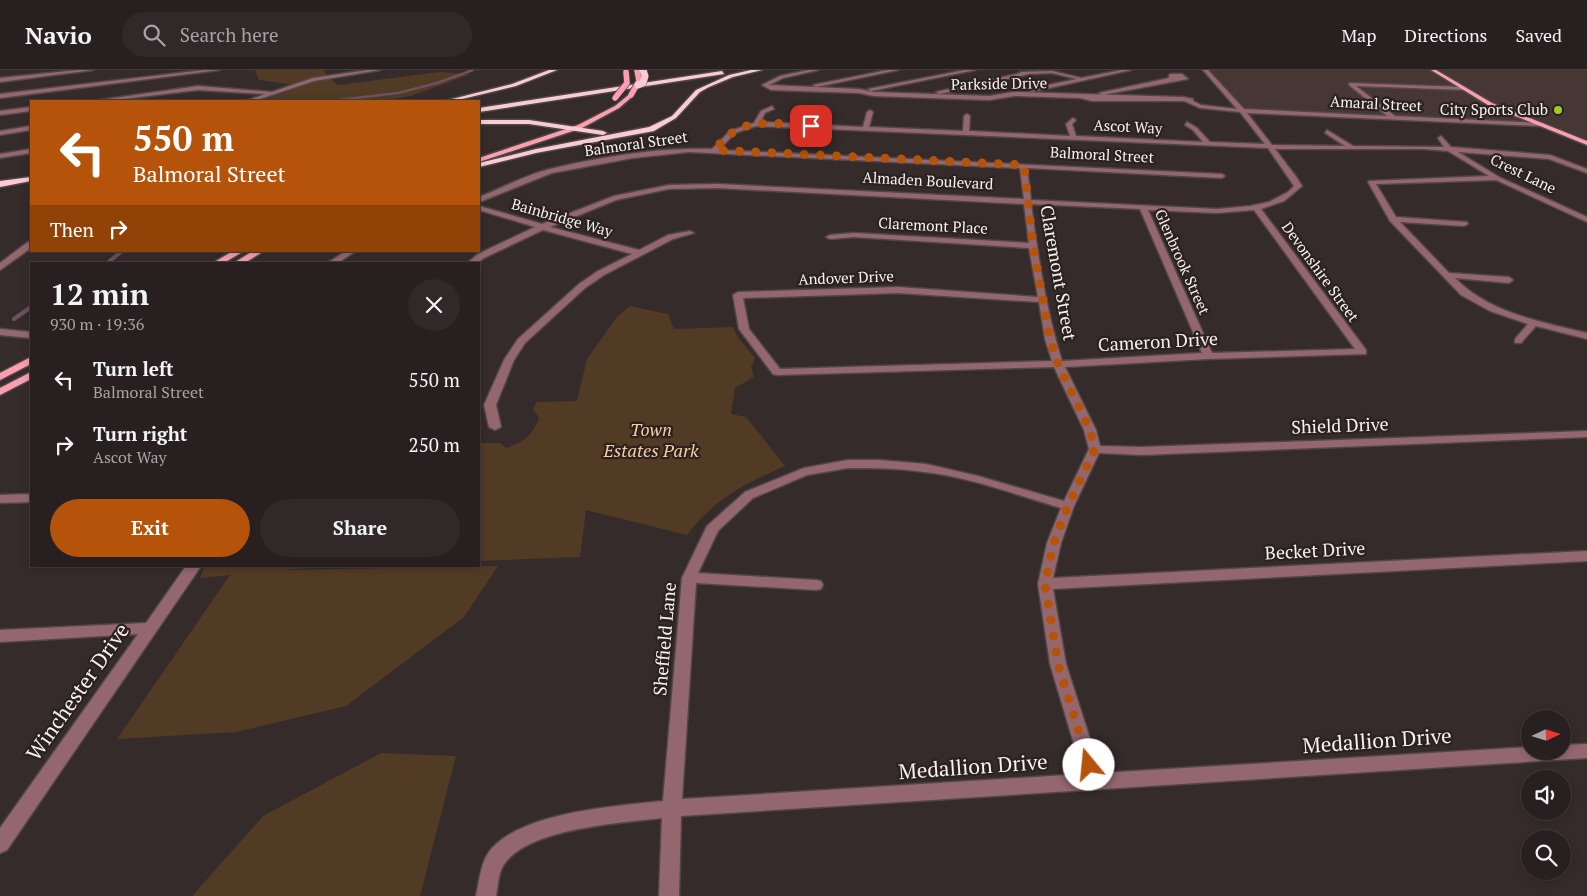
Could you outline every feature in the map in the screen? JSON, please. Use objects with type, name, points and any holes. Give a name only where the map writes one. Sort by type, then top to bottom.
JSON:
[{"type":"highway","points":[[451,100],[514,85],[554,70]]},
{"type":"highway","points":[[638,85],[644,83],[643,70]]},
{"type":"highway","points":[[480,104],[699,70]]},
{"type":"highway","points":[[480,110],[742,70]]},
{"type":"highway","points":[[480,165],[536,151],[651,129],[674,117],[706,86],[731,76],[758,70]]},
{"type":"highway","points":[[623,78],[652,74]]},
{"type":"highway","points":[[480,122],[529,122],[606,133],[651,129]]},
{"type":"highway","points":[[0,176],[30,172]]},
{"type":"highway","points":[[0,184],[30,179]]},
{"type":"main road","points":[[608,103],[615,98],[627,83],[625,70]]},
{"type":"main road","points":[[480,160],[570,129],[613,109],[631,95],[638,85],[640,77],[637,70]]},
{"type":"main road","points":[[1433,70],[1498,108],[1587,143]]},
{"type":"main road","points":[[480,153],[559,127],[601,108]]},
{"type":"main road","points":[[219,262],[238,252]]},
{"type":"main road","points":[[235,262],[251,252]]},
{"type":"main road","points":[[240,262],[258,252]]},
{"type":"main road","points":[[0,377],[30,361]]},
{"type":"main road","points":[[0,392],[30,376]]},
{"type":"street","points":[[0,80],[91,70]]},
{"type":"street","points":[[0,96],[217,70]]},
{"type":"street","points":[[252,100],[313,80],[378,70]]},
{"type":"street","name":"Parkside Drive","points":[[816,70],[782,76],[765,85],[771,88],[859,91],[874,94],[917,96],[989,98],[1019,94],[1159,101],[1183,99]]},
{"type":"street","points":[[811,90],[817,84],[896,70]]},
{"type":"street","points":[[859,91],[973,70]]},
{"type":"street","points":[[1017,70],[1029,73]]},
{"type":"street","points":[[1019,94],[1025,91],[1129,70]]},
{"type":"street","name":"Almaden Boulevard","points":[[473,262],[481,256],[542,227],[614,198],[669,187],[717,186],[1217,211],[1256,208],[1278,202],[1291,195],[1298,186],[1295,179],[1242,111],[1206,70]]},
{"type":"street","points":[[917,96],[1029,73],[1053,71],[1085,79]]},
{"type":"street","points":[[1098,97],[1175,76],[1188,96],[1183,99]]},
{"type":"street","points":[[1394,118],[1351,84],[1464,89]]},
{"type":"street","points":[[104,100],[198,88],[271,94]]},
{"type":"street","name":"Amaral Street","points":[[1183,99],[1204,107],[1242,111],[1540,124]]},
{"type":"street","points":[[756,124],[763,112],[772,108]]},
{"type":"street","points":[[0,113],[30,109]]},
{"type":"street","points":[[866,128],[870,112]]},
{"type":"street","points":[[966,132],[967,116]]},
{"type":"street","points":[[1073,120],[1069,124],[1073,137]]},
{"type":"street","name":"Ascot Way","points":[[715,150],[732,131],[756,124],[1306,148],[1350,146],[1448,148],[1550,157],[1587,171]]},
{"type":"street","points":[[1187,124],[1195,129],[1208,143]]},
{"type":"street","points":[[0,133],[30,128]]},
{"type":"street","points":[[1327,132],[1350,146]]},
{"type":"street","points":[[1442,138],[1448,148]]},
{"type":"street","name":"Crest Lane","points":[[1448,148],[1497,178],[1587,220]]},
{"type":"street","name":"Balmoral Street","points":[[480,199],[550,171],[661,152],[715,150],[1222,176]]},
{"type":"street","points":[[0,156],[30,151]]},
{"type":"street","name":"Claremont Street","points":[[1024,165],[1033,246],[1050,339],[1058,364],[1090,430],[1095,449]]},
{"type":"street","points":[[1497,178],[1371,182],[1393,219],[1464,293],[1492,309],[1534,323],[1587,336]]},
{"type":"street","name":"Glenbrook Street","points":[[1143,207],[1208,356]]},
{"type":"street","name":"Bainbridge Way","points":[[480,208],[639,253]]},
{"type":"street","name":"Devonshire Street","points":[[1256,208],[1362,352]]},
{"type":"street","points":[[1393,219],[1464,224]]},
{"type":"street","points":[[495,427],[490,405],[508,360],[521,341],[582,286],[601,273],[671,237],[690,232]]},
{"type":"street","name":"Claremont Place","points":[[830,237],[854,235],[1033,246]]},
{"type":"street","points":[[0,267],[30,245]]},
{"type":"street","points":[[333,262],[350,252]]},
{"type":"street","points":[[1445,275],[1509,280]]},
{"type":"street","name":"Andover Drive","points":[[776,372],[744,329],[738,295],[898,290],[1043,300]]},
{"type":"street","points":[[1518,342],[1534,323]]},
{"type":"street","points":[[0,332],[30,335]]},
{"type":"street","name":"Cameron Drive","points":[[776,372],[1058,364],[1208,356],[1362,352]]},
{"type":"street","name":"Shield Drive","points":[[1095,449],[1142,451],[1587,434]]},
{"type":"street","points":[[1094,781],[1058,664],[1045,584],[1054,542],[1068,506],[1095,449]]},
{"type":"street","name":"Sheffield Lane","points":[[668,896],[672,808],[689,578],[712,529],[749,495],[804,472],[856,464],[926,468],[974,479],[1068,506]]},
{"type":"street","points":[[0,499],[30,498]]},
{"type":"street","name":"Becket Drive","points":[[1045,584],[1587,556]]},
{"type":"street","name":"Winchester Drive","points":[[0,844],[193,567]]},
{"type":"street","points":[[689,578],[816,585]]},
{"type":"street","points":[[0,636],[150,628]]},
{"type":"street","name":"Medallion Drive","points":[[486,896],[494,861],[512,841],[556,825],[672,808],[1587,751]]},
{"type":"shaded area","points":[[1205,70],[1587,70],[1587,143],[1540,124],[1242,111]]},
{"type":"green space","points":[[255,70],[324,70],[326,75],[338,85],[439,72],[471,74],[411,96],[388,100],[264,100],[303,86],[259,80]]},
{"type":"green space","name":"Town Estates Park","points":[[630,306],[668,314],[674,329],[733,327],[737,336],[755,358],[751,367],[754,377],[735,388],[731,414],[746,417],[785,466],[743,486],[719,502],[697,522],[687,535],[586,510],[580,557],[480,561],[480,443],[500,443],[506,448],[527,438],[539,418],[533,409],[537,402],[577,401],[587,359],[617,317]]},
{"type":"green space","points":[[498,566],[464,617],[346,706],[236,732],[117,739],[230,575],[200,578],[205,567],[328,567],[282,570]]},
{"type":"green space","points":[[381,753],[456,756],[420,896],[192,896],[263,816]]},
{"type":"waterway","points":[[338,100],[398,93],[437,83],[473,70]]},
{"type":"waterway","points":[[108,262],[121,252]]},
{"type":"waterway","points":[[14,319],[30,308]]},
{"type":"place","name":"City Sports Club","points":[[1558,110]]},
{"type":"route","points":[[811,126],[748,125],[732,131],[715,150],[1024,165],[1033,246],[1050,339],[1058,364],[1090,430],[1095,449],[1068,506],[1054,542],[1045,584],[1058,664],[1089,765]]}]
